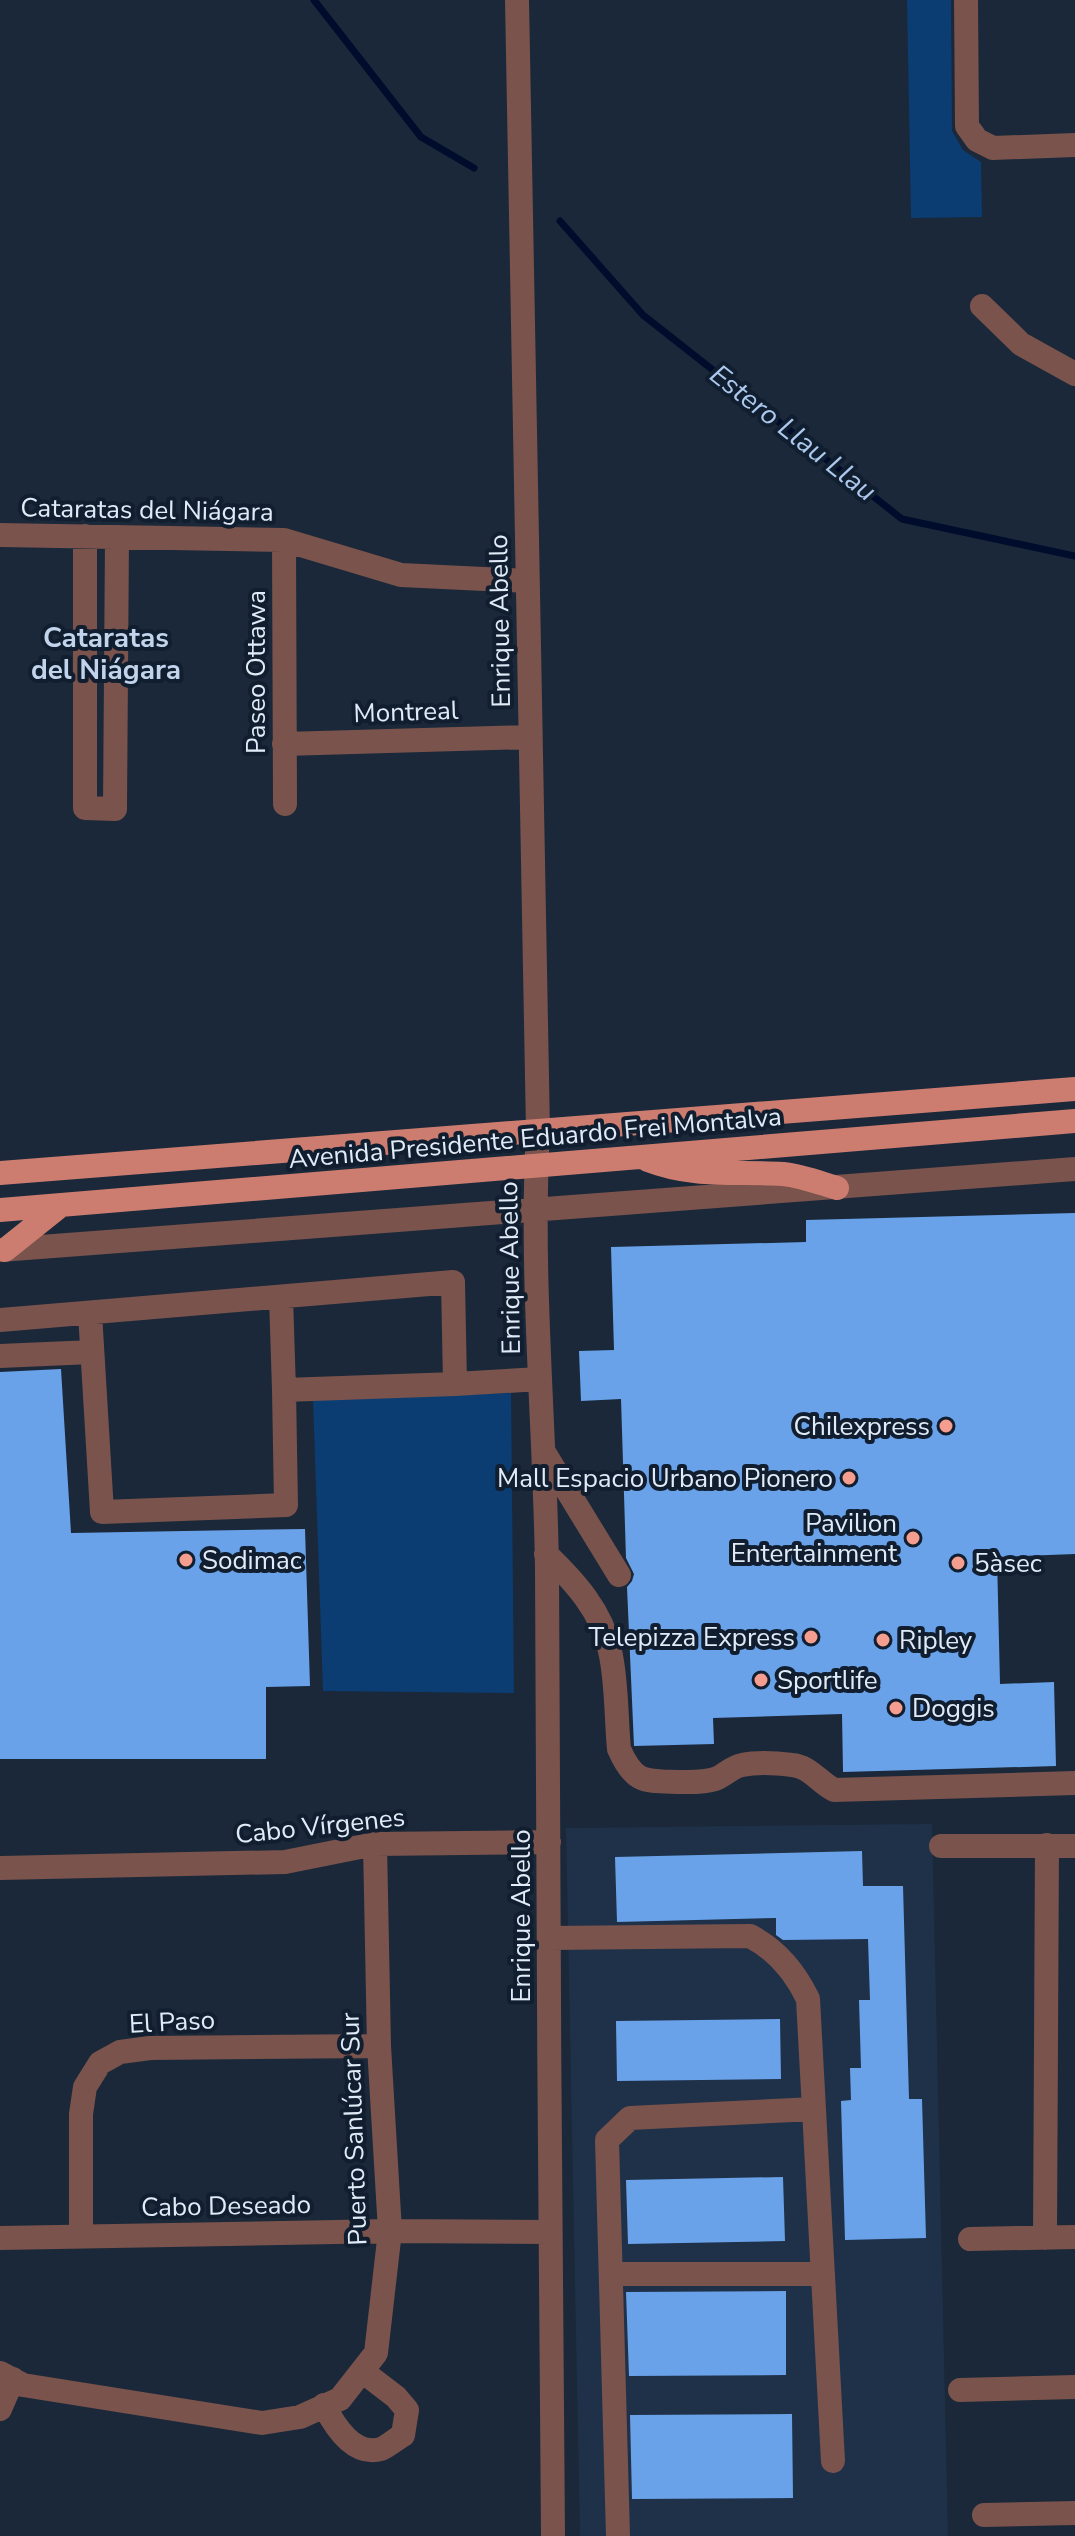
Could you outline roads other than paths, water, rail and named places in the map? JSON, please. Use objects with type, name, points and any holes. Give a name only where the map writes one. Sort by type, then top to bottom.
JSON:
[{"type":"main road","name":"Avenida Presidente Eduardo Frei Montalva","points":[[0,1173],[1075,1089]]},
{"type":"main road","name":"Avenida Presidente Eduardo Frei Montalva","points":[[0,1210],[1075,1121]]},
{"type":"main road","points":[[638,1157],[684,1172],[783,1174],[837,1188]]},
{"type":"main road","points":[[3,1250],[60,1206]]},
{"type":"street","name":"Enrique Abello","points":[[517,0],[538,1131],[535,1211],[546,1554],[553,2536]]},
{"type":"street","points":[[966,0],[967,126],[977,140],[993,148],[1075,145]]},
{"type":"street","points":[[982,306],[1021,344],[1075,374]]},
{"type":"street","name":"Cataratas del Niágara","points":[[0,535],[284,540],[401,575],[527,581]]},
{"type":"street","points":[[85,536],[85,808],[115,809],[117,537]]},
{"type":"street","name":"Paseo Ottawa","points":[[284,540],[285,804]]},
{"type":"street","name":"Montreal","points":[[284,744],[530,737]]},
{"type":"street","points":[[3,1250],[1075,1169]]},
{"type":"street","points":[[0,1320],[453,1282],[455,1384]]},
{"type":"street","points":[[90,1313],[102,1512],[286,1505],[281,1297]]},
{"type":"street","points":[[0,1356],[92,1352]]},
{"type":"street","points":[[284,1390],[540,1379]]},
{"type":"street","points":[[543,1450],[619,1575]]},
{"type":"street","points":[[545,1500],[606,1552]]},
{"type":"street","points":[[546,1554],[586,1596],[602,1626],[611,1651],[619,1749],[625,1762],[645,1781],[704,1782],[719,1778],[742,1765],[795,1765],[806,1769],[834,1790],[1075,1783]]},
{"type":"street","name":"Cabo Vírgenes","points":[[0,1868],[285,1862],[375,1844],[549,1842]]},
{"type":"street","name":"Puerto Sanlúcar Sur","points":[[332,2402],[376,2353],[390,2231],[379,2046],[375,1844]]},
{"type":"street","points":[[1045,2238],[1047,1845]]},
{"type":"street","points":[[941,1846],[1075,1846]]},
{"type":"street","points":[[550,1938],[750,1936],[765,1944],[795,1975],[808,1999],[833,2461]]},
{"type":"street","name":"El Paso","points":[[81,2236],[81,2114],[85,2087],[100,2063],[120,2052],[150,2048],[379,2046]]},
{"type":"street","points":[[618,2536],[607,2140],[630,2118],[814,2109]]},
{"type":"street","name":"Cabo Deseado","points":[[0,2238],[390,2231],[549,2232]]},
{"type":"street","points":[[970,2239],[1075,2237]]},
{"type":"street","points":[[611,2274],[823,2274]]},
{"type":"street","points":[[0,2409],[6,2376],[23,2385],[262,2423],[300,2417],[332,2402],[337,2431],[363,2449],[380,2449],[403,2435],[407,2410],[396,2397],[362,2371]]},
{"type":"street","points":[[960,2390],[1075,2387]]},
{"type":"street","points":[[984,2515],[1075,2513]]},
{"type":"waterway","name":"Estero Llau Llau","points":[[314,0],[421,137],[474,168]]},
{"type":"waterway","name":"Estero Llau Llau","points":[[560,221],[643,315],[902,519],[1075,556]]},
{"type":"place","name":"Chilexpress","points":[[946,1426]]},
{"type":"place","name":"Mall Espacio Urbano Pionero","points":[[849,1478]]},
{"type":"place","name":"Pavilion Entertainment","points":[[913,1538]]},
{"type":"place","name":"Sodimac","points":[[186,1560]]},
{"type":"place","name":"5àsec","points":[[958,1563]]},
{"type":"place","name":"Telepizza Express","points":[[811,1637]]},
{"type":"place","name":"Ripley","points":[[883,1640]]},
{"type":"place","name":"Sportlife","points":[[761,1680]]},
{"type":"place","name":"Doggis","points":[[896,1708]]},
{"type":"district","name":"Cataratas del Niágara","points":[[106,654]]}]
